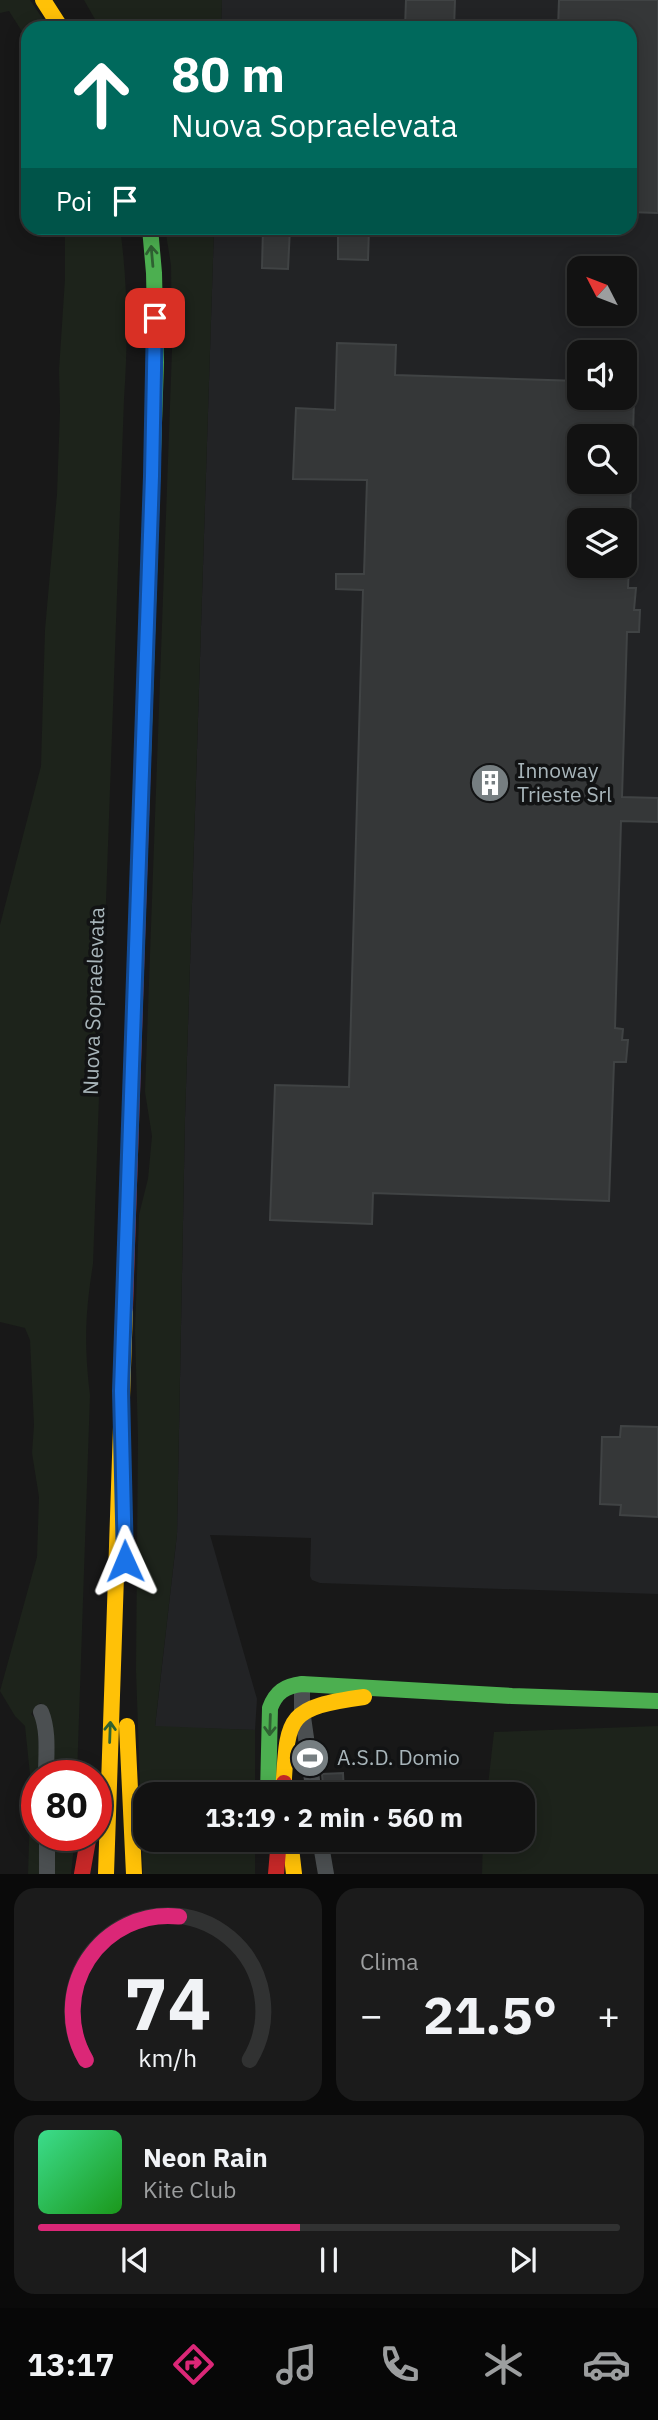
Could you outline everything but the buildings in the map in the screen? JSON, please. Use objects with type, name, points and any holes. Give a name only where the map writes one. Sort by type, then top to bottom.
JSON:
[{"type":"main road","points":[[43,0],[56,21]]},
{"type":"main road","name":"Nuova Sopraelevata","points":[[106,1874],[155,385],[154,273],[151,235]]},
{"type":"main road","points":[[121,1391],[125,1561],[123,1652],[134,1874]]},
{"type":"main road","points":[[268,1782],[271,1708],[275,1695],[288,1686],[302,1684],[380,1687],[658,1701]]},
{"type":"main road","points":[[284,1782],[287,1736],[293,1720],[302,1710],[335,1700],[408,1690]]},
{"type":"main road","points":[[82,1874],[86,1851]]},
{"type":"main road","points":[[87,1874],[88,1851]]},
{"type":"main road","points":[[271,1852],[274,1874]]},
{"type":"main road","points":[[274,1874],[277,1852]]},
{"type":"main road","points":[[291,1852],[294,1874]]},
{"type":"street","points":[[302,1684],[302,1710],[312,1782]]},
{"type":"street","points":[[275,1695],[302,1710]]},
{"type":"street","points":[[41,1712],[46,1734],[46,1760]]},
{"type":"street","points":[[47,1851],[47,1874]]},
{"type":"street","points":[[322,1852],[326,1874]]},
{"type":"shaded area","points":[[0,0],[30,0],[44,21],[21,21],[21,30],[9,11],[0,13]]},
{"type":"shaded area","points":[[84,0],[222,0],[221,21],[96,21]]},
{"type":"shaded area","points":[[222,0],[658,0],[658,1594],[320,1583],[312,1580],[310,1576],[311,1538],[210,1535],[257,1699],[255,1730],[155,1727],[177,1534],[185,1118],[214,235],[637,235],[637,21],[221,21]]},
{"type":"shaded area","points":[[65,235],[121,235],[127,313],[126,356],[93,1264],[86,1330],[90,1395],[78,1760],[50,1760],[48,1711],[46,1706],[40,1703],[31,1714],[37,1720],[40,1760],[29,1760],[25,1726],[15,1716],[0,1691],[37,1557],[39,1497],[32,1453],[34,1425],[30,1340],[25,1328],[0,1322],[0,925],[41,766],[45,630],[57,494]]},
{"type":"shaded area","points":[[166,235],[214,235],[185,1118],[177,1534],[155,1726],[255,1730],[255,1782],[140,1782],[136,1670],[138,1438],[135,1331],[139,1215],[148,1179],[152,1136],[145,1092],[172,350],[171,265]]},
{"type":"shaded area","points":[[658,1726],[658,1874],[482,1874],[483,1852],[535,1852],[535,1782],[488,1782],[494,1732]]},
{"type":"shaded area","points":[[29,1851],[41,1851],[41,1874],[28,1874]]},
{"type":"shaded area","points":[[51,1851],[73,1851],[71,1874],[50,1874]]},
{"type":"shaded area","points":[[142,1852],[255,1852],[255,1874],[143,1874]]},
{"type":"traffic: fast","points":[[143,757],[156,362],[151,235]]},
{"type":"traffic: fast","points":[[268,1782],[270,1708],[278,1694],[296,1685],[658,1701]]},
{"type":"traffic: slow","points":[[43,0],[56,21]]},
{"type":"traffic: slow","points":[[106,1874],[125,1308]]},
{"type":"traffic: slow","points":[[284,1782],[286,1748],[295,1721],[304,1712],[318,1706],[364,1697]]},
{"type":"traffic: slow","points":[[127,1726],[134,1874]]},
{"type":"traffic: slow","points":[[291,1852],[294,1874]]},
{"type":"traffic: jam","points":[[125,1308],[143,757]]},
{"type":"traffic: jam","points":[[82,1874],[86,1851]]},
{"type":"traffic: jam","points":[[276,1874],[278,1852]]},
{"type":"place","name":"Innoway Trieste Srl","points":[[490,783]]},
{"type":"place","name":"A.S.D. Domio","points":[[310,1758]]},
{"type":"route","points":[[125,1561],[121,1391],[156,362],[155,318]]}]
